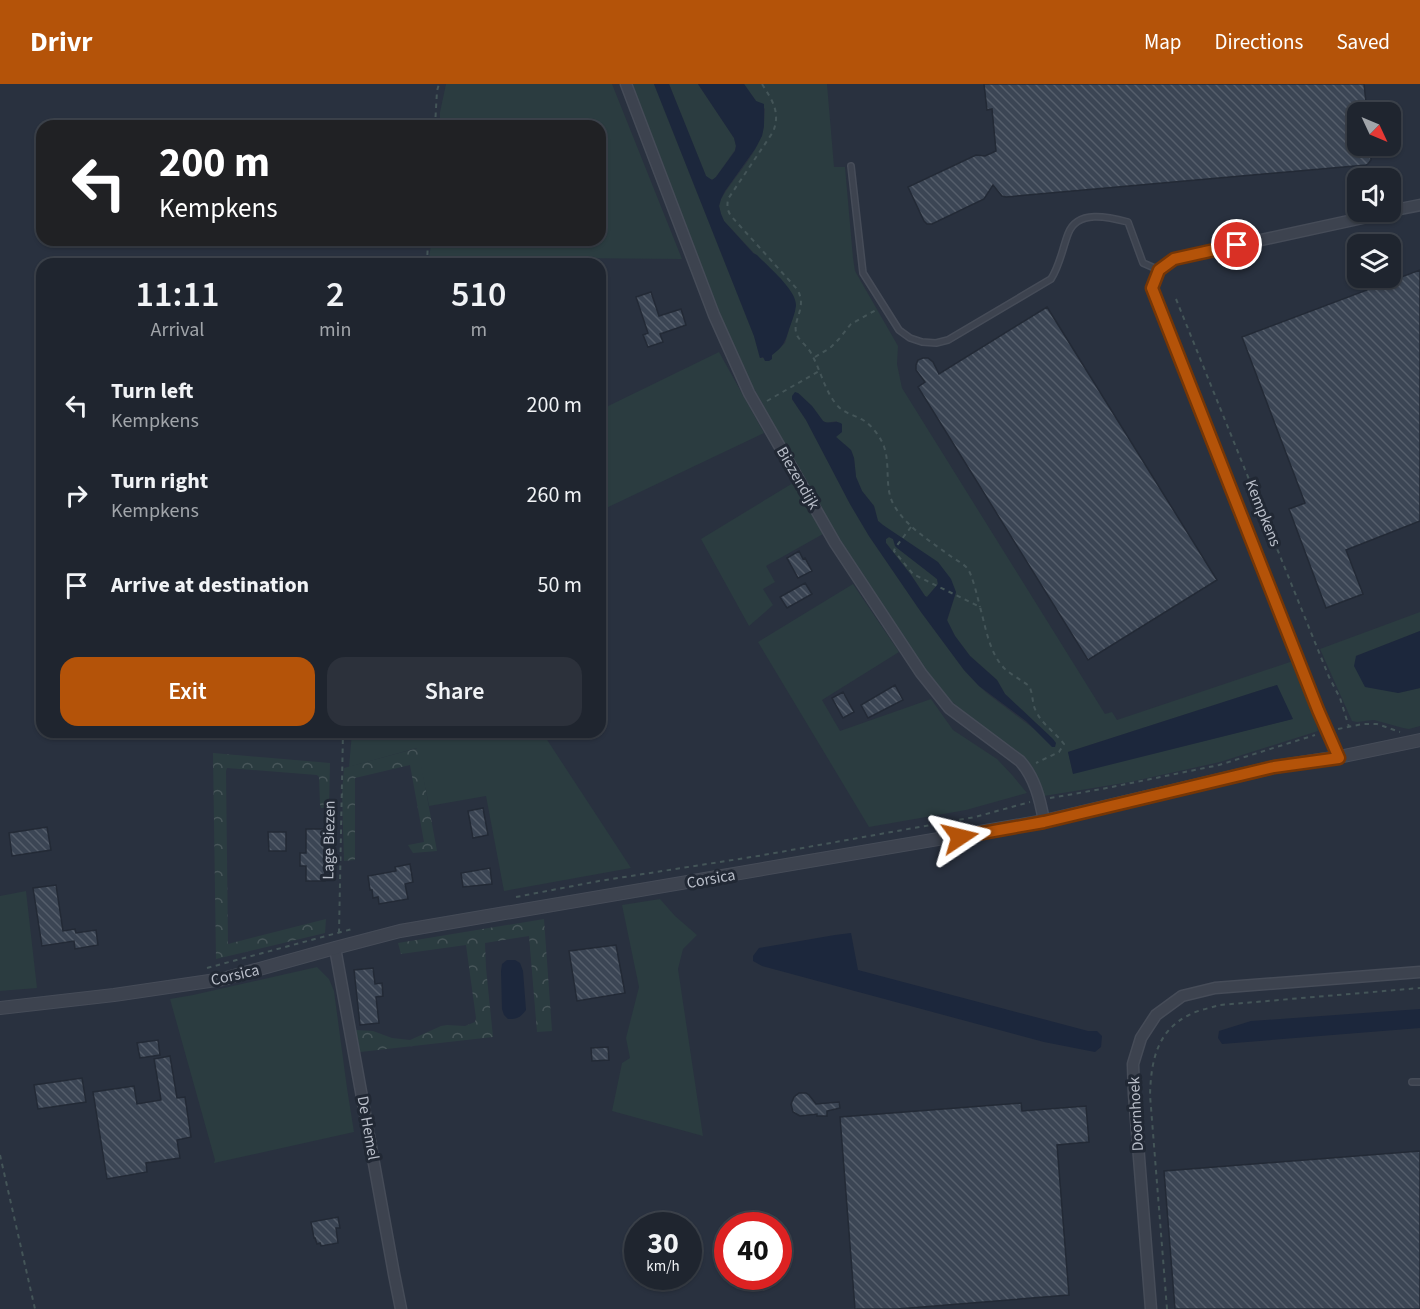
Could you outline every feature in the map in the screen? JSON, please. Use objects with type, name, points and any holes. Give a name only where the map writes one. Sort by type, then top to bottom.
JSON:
[{"type":"street","name":"Biezendijk","points":[[626,84],[714,315],[749,393],[835,543],[921,673],[949,708],[1020,761],[1031,775],[1040,800],[1044,822]]},
{"type":"street","points":[[1401,209],[1420,205]]},
{"type":"street","points":[[1159,270],[1174,259],[1347,221]]},
{"type":"street","name":"Kempkens","points":[[1159,270],[1152,288],[1339,758]]},
{"type":"street","name":"Corsica","points":[[0,1008],[114,995],[223,979],[400,931],[1044,822],[1274,767],[1339,758],[1420,740]]},
{"type":"street","name":"De Hemel","points":[[335,948],[401,1309]]},
{"type":"street","name":"Doornhoek","points":[[1151,1309],[1133,1064],[1141,1038],[1156,1015],[1182,996],[1215,988],[1420,972]]},
{"type":"lane","points":[[851,166],[863,273],[899,330],[910,338],[936,343],[948,340],[1051,279],[1057,270],[1069,231],[1078,222],[1092,216],[1110,217],[1128,222],[1143,263],[1159,270]]},
{"type":"lane","points":[[1412,1082],[1420,1082]]},
{"type":"path","points":[[435,120],[439,84]]},
{"type":"path","points":[[762,84],[774,103],[775,126],[728,199],[727,205],[731,216],[801,295],[802,307],[796,332],[810,350],[826,390],[837,406],[864,421],[883,442],[887,454],[891,499],[895,507],[911,527],[969,569],[996,658],[1005,668],[1029,686],[1041,720],[1064,744],[1059,752],[1034,764]]},
{"type":"path","name":"Kempkens","points":[[1176,299],[1329,677],[1340,698],[1349,727]]},
{"type":"path","points":[[814,358],[830,348],[851,324],[884,306]]},
{"type":"path","points":[[762,404],[819,371]]},
{"type":"path","points":[[911,527],[894,551],[913,574],[980,607]]},
{"type":"path","points":[[1040,800],[1219,765],[1300,739],[1363,724],[1377,724],[1400,732],[1406,731]]},
{"type":"path","name":"Lage Biezen","points":[[335,948],[340,932],[343,738]]},
{"type":"path","name":"Doornhoek","points":[[1167,1309],[1150,1095],[1154,1058],[1162,1039],[1173,1025],[1190,1014],[1220,1005],[1420,988]]},
{"type":"path","points":[[0,1155],[35,1309]]},
{"type":"green space","points":[[446,84],[612,84],[682,259],[429,257],[431,246],[606,246],[606,120],[440,120]]},
{"type":"green space","points":[[631,84],[654,84],[754,336],[760,358],[772,358],[772,355],[785,343],[795,310],[793,295],[724,221],[719,206],[726,191],[753,153],[763,130],[765,109],[744,84],[827,84],[834,167],[845,167],[855,271],[898,346],[897,364],[902,388],[1105,714],[1112,712],[1117,720],[1293,661],[1318,731],[1220,762],[1130,782],[1044,796],[1036,774],[1024,757],[975,722],[941,691],[883,611],[836,539],[734,352]],"holes":[[[798,393],[823,421],[826,423],[837,421],[836,437],[851,450],[856,477],[862,491],[874,506],[878,521],[956,592],[947,621],[955,636],[970,656],[997,680],[1005,694],[1053,739],[1033,728],[979,686],[964,670],[921,612],[850,504],[806,420],[792,399]],[[1277,685],[1292,719],[1073,773],[1068,752]]]},
{"type":"green space","points":[[669,84],[698,84],[734,138],[735,150],[714,179],[706,176]]},
{"type":"green space","points":[[719,352],[764,433],[606,508],[606,407]]},
{"type":"green space","points":[[793,483],[823,534],[766,566],[775,582],[763,589],[773,605],[749,626],[701,539]]},
{"type":"green space","points":[[889,537],[937,579],[938,584],[927,597],[886,543]]},
{"type":"green space","points":[[853,584],[899,652],[822,700],[840,731],[931,699],[953,730],[997,759],[1027,793],[966,810],[869,827],[758,642]]},
{"type":"green space","points":[[1420,612],[1420,631],[1356,656],[1398,693],[1420,688],[1420,726],[1409,729],[1374,720],[1352,721],[1320,649]]},
{"type":"green space","points":[[351,738],[546,738],[631,868],[504,891],[486,796],[429,806],[417,748],[349,767]]},
{"type":"green space","points":[[418,748],[437,851],[413,853],[408,845],[424,842],[410,765],[355,778],[355,860],[344,861],[342,793],[344,768]]},
{"type":"green space","points":[[213,753],[330,763],[329,808],[321,808],[317,775],[227,768],[226,771],[228,944],[326,919],[325,933],[216,959]]},
{"type":"green space","points":[[26,891],[37,988],[0,991],[0,896]]},
{"type":"green space","points":[[660,899],[697,935],[683,949],[678,969],[703,1136],[612,1111],[622,1063],[630,1058],[626,1038],[639,987],[622,905]]},
{"type":"green space","points":[[544,919],[552,1031],[537,1032],[529,936],[485,943],[493,1037],[360,1052],[356,1030],[373,1031],[392,1038],[410,1040],[441,1026],[465,1026],[475,1022],[466,945],[401,954],[398,943]]},
{"type":"green space","points":[[317,967],[329,979],[334,991],[354,1132],[214,1163],[170,999]]},
{"type":"water","points":[[654,84],[669,84],[706,176],[712,180],[735,151],[736,146],[734,138],[698,84],[744,84],[756,101],[764,104],[762,136],[725,191],[719,206],[724,221],[781,279],[795,300],[795,311],[785,341],[769,361],[765,361],[763,357],[760,358],[754,336]]},
{"type":"water","points":[[795,392],[798,393],[823,421],[842,424],[842,432],[836,437],[851,450],[856,477],[862,491],[874,506],[878,521],[938,562],[951,579],[956,592],[947,620],[955,636],[970,656],[997,680],[1005,694],[1053,739],[1056,743],[1055,747],[1052,747],[1026,721],[979,686],[964,670],[869,536],[792,396]],"holes":[[[889,537],[893,539],[897,548],[937,579],[938,584],[927,597],[886,543]]]},
{"type":"water","points":[[1420,631],[1420,688],[1398,693],[1365,687],[1354,666],[1356,656]]},
{"type":"water","points":[[1277,685],[1293,719],[1073,774],[1068,752]]},
{"type":"water","points":[[851,933],[858,970],[1088,1031],[1097,1031],[1102,1036],[1101,1047],[1095,1052],[1044,1042],[762,966],[753,961],[753,956],[759,948]]},
{"type":"water","points":[[507,960],[520,963],[523,971],[526,1010],[514,1019],[508,1019],[502,1009],[501,971],[502,964]]},
{"type":"water","points":[[1420,1009],[1420,1028],[1222,1044],[1218,1038],[1219,1031],[1251,1021]]},
{"type":"building","points":[[984,84],[1364,84],[1366,102],[1347,102],[1347,156],[1371,156],[1371,160],[1366,165],[1006,197],[1002,196],[993,185],[984,199],[932,224],[927,224],[908,187],[976,155],[985,156],[996,151],[992,109],[987,110]]},
{"type":"building","points":[[1420,270],[1420,521],[1346,550],[1363,594],[1326,608],[1289,509],[1305,503],[1242,337],[1372,288],[1401,288],[1401,277]]},
{"type":"building","points":[[651,292],[659,316],[681,309],[686,325],[660,334],[663,342],[648,347],[643,335],[648,333],[636,297]]},
{"type":"building","points":[[1047,307],[1217,580],[1088,660],[918,387],[925,382],[916,370],[918,360],[928,358],[933,362],[939,374]]},
{"type":"building","points":[[799,551],[812,571],[798,578],[787,558]]},
{"type":"building","points":[[805,583],[812,594],[787,608],[780,597]]},
{"type":"building","points":[[895,685],[903,700],[868,718],[861,705]]},
{"type":"building","points":[[843,692],[854,712],[843,718],[832,698]]},
{"type":"building","points":[[483,808],[488,835],[473,838],[468,811]]},
{"type":"building","points":[[47,827],[51,850],[12,856],[9,833]]},
{"type":"building","points":[[306,829],[324,829],[325,881],[306,881],[306,866],[300,866],[300,853],[306,853]]},
{"type":"building","points":[[268,832],[286,832],[286,851],[269,851]]},
{"type":"building","points":[[410,864],[413,882],[405,884],[408,899],[379,904],[378,897],[373,898],[368,876],[396,871],[395,867]]},
{"type":"building","points":[[490,868],[492,884],[463,887],[461,873]]},
{"type":"building","points":[[56,885],[63,931],[75,929],[76,933],[96,930],[98,945],[75,949],[74,941],[42,946],[33,888]]},
{"type":"building","points":[[616,945],[625,993],[577,1001],[569,951]]},
{"type":"building","points":[[373,968],[375,984],[382,983],[383,996],[376,997],[379,1023],[360,1025],[354,970]]},
{"type":"building","points":[[158,1040],[160,1055],[140,1058],[137,1043]]},
{"type":"building","points":[[608,1047],[609,1060],[592,1061],[591,1048]]},
{"type":"building","points":[[170,1056],[177,1098],[185,1097],[191,1137],[177,1140],[180,1158],[146,1163],[147,1172],[107,1179],[93,1092],[134,1086],[137,1104],[161,1100],[154,1059]]},
{"type":"building","points":[[82,1078],[86,1102],[38,1109],[34,1085]]},
{"type":"building","points":[[799,1093],[806,1093],[816,1104],[839,1102],[840,1108],[827,1111],[827,1116],[817,1116],[817,1114],[800,1116],[793,1112],[791,1104]]},
{"type":"building","points":[[1021,1103],[1022,1111],[1086,1106],[1089,1142],[1057,1145],[1069,1295],[897,1309],[855,1309],[840,1117]]},
{"type":"building","points":[[1420,1151],[1420,1309],[1175,1309],[1164,1171]]},
{"type":"building","points":[[338,1217],[340,1228],[336,1228],[338,1243],[321,1246],[320,1243],[317,1244],[311,1222]]},
{"type":"route","points":[[960,837],[1044,822],[1274,767],[1339,758],[1152,288],[1159,270],[1174,259],[1237,245]]}]
